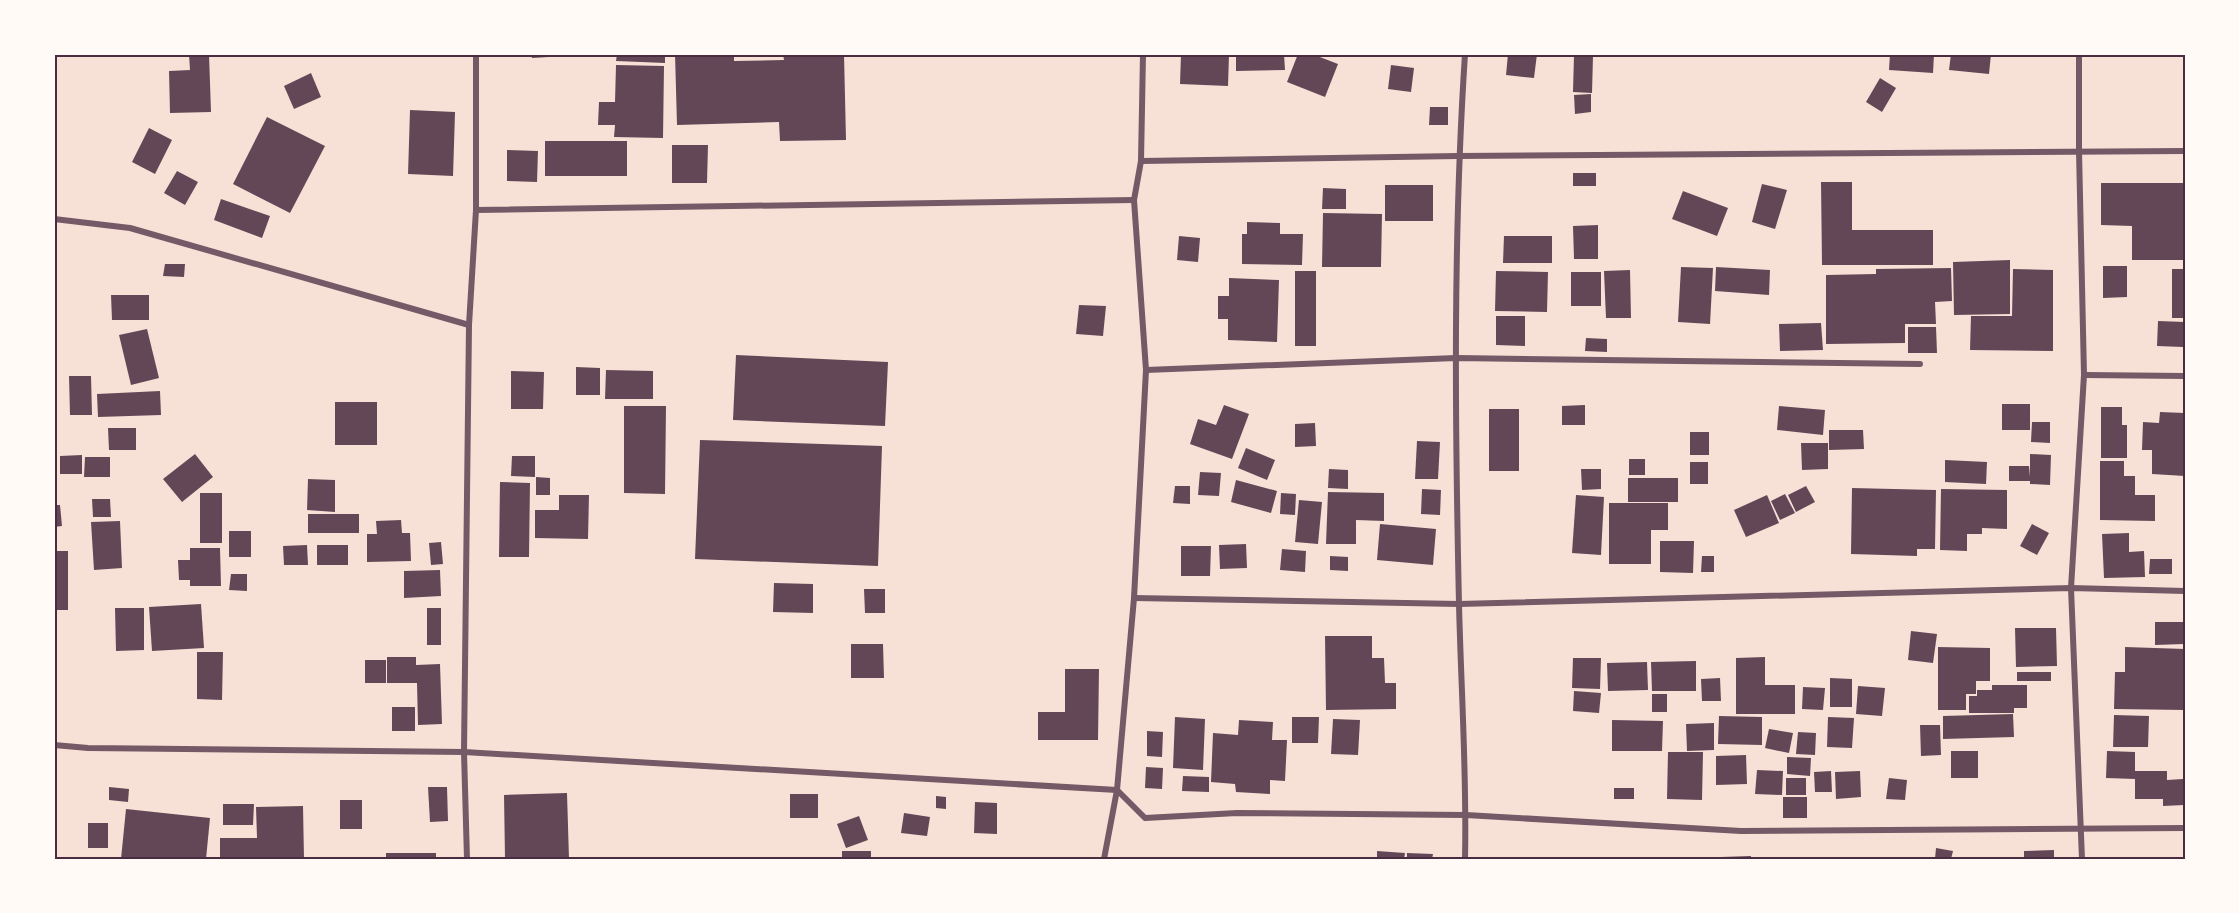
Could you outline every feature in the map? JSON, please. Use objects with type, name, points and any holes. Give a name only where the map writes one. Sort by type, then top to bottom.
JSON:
[{"type":"street","points":[[467,859],[464,752],[470,325],[476,210],[476,54]]},
{"type":"street","points":[[1104,859],[1117,790],[1134,598],[1146,370],[1134,200],[1141,161],[1143,54]]},
{"type":"street","points":[[1465,54],[1458,156],[1456,358],[1465,859]]},
{"type":"street","points":[[2079,54],[2084,375],[2071,588],[2082,859]]},
{"type":"street","points":[[1141,161],[1458,156],[2185,151]]},
{"type":"street","points":[[476,210],[1134,200]]},
{"type":"street","points":[[54,219],[130,228],[470,325]]},
{"type":"street","points":[[1146,370],[1456,358],[1920,364]]},
{"type":"street","points":[[2084,375],[2185,376]]},
{"type":"street","points":[[1134,598],[1460,604],[2071,588],[2185,591]]},
{"type":"street","points":[[54,745],[88,748],[464,752],[1117,790],[1145,818],[1237,813],[1466,815],[1741,831],[2185,828]]},
{"type":"building","points":[[189,54],[209,54],[211,112],[170,113],[169,71],[190,70]]},
{"type":"building","points":[[531,54],[565,54],[565,56],[532,58]]},
{"type":"building","points":[[617,54],[665,54],[665,63],[616,61]]},
{"type":"building","points":[[675,54],[734,54],[734,61],[784,60],[783,54],[844,54],[846,140],[780,141],[779,122],[677,125]]},
{"type":"building","points":[[1181,54],[1229,54],[1228,86],[1180,84]]},
{"type":"building","points":[[1236,54],[1284,54],[1285,70],[1236,71]]},
{"type":"building","points":[[1298,54],[1312,54],[1338,64],[1325,97],[1287,82]]},
{"type":"building","points":[[1508,54],[1537,54],[1534,78],[1506,75]]},
{"type":"building","points":[[1890,54],[1934,54],[1933,73],[1889,70]]},
{"type":"building","points":[[1951,54],[1991,54],[1989,74],[1949,70]]},
{"type":"building","points":[[1574,55],[1593,56],[1592,93],[1573,92]]},
{"type":"building","points":[[616,65],[664,66],[663,138],[614,137],[615,125],[598,125],[599,102],[615,102]]},
{"type":"building","points":[[1391,65],[1414,68],[1411,92],[1388,89]]},
{"type":"building","points":[[311,73],[321,97],[294,109],[284,86]]},
{"type":"building","points":[[1880,78],[1896,88],[1882,112],[1866,102]]},
{"type":"building","points":[[1591,94],[1591,112],[1575,114],[1574,95]]},
{"type":"building","points":[[1430,107],[1448,107],[1448,125],[1429,125]]},
{"type":"building","points":[[410,110],[455,112],[453,176],[408,174]]},
{"type":"building","points":[[267,117],[325,146],[290,213],[233,184]]},
{"type":"building","points":[[149,128],[172,140],[155,174],[132,162]]},
{"type":"building","points":[[545,141],[627,141],[627,176],[545,176]]},
{"type":"building","points":[[672,145],[708,145],[707,183],[672,183]]},
{"type":"building","points":[[507,150],[538,151],[537,182],[507,181]]},
{"type":"building","points":[[177,171],[198,182],[185,205],[164,193]]},
{"type":"building","points":[[1573,173],[1596,173],[1596,186],[1573,186]]},
{"type":"building","points":[[1821,182],[1852,182],[1852,230],[1933,230],[1933,265],[1822,265]]},
{"type":"building","points":[[2101,183],[2185,183],[2185,260],[2132,260],[2132,226],[2101,225]]},
{"type":"building","points":[[1762,184],[1787,190],[1775,229],[1752,222]]},
{"type":"building","points":[[1385,185],[1433,185],[1433,221],[1385,221]]},
{"type":"building","points":[[1323,188],[1346,189],[1346,209],[1322,209]]},
{"type":"building","points":[[1683,191],[1728,208],[1717,236],[1672,219]]},
{"type":"building","points":[[221,199],[270,216],[262,238],[214,220]]},
{"type":"building","points":[[1323,213],[1382,214],[1381,267],[1322,267]]},
{"type":"building","points":[[1247,222],[1280,223],[1280,234],[1303,234],[1302,265],[1242,264],[1242,234],[1247,234]]},
{"type":"building","points":[[1598,225],[1598,259],[1574,259],[1573,226]]},
{"type":"building","points":[[1179,236],[1200,238],[1198,262],[1177,260]]},
{"type":"building","points":[[1504,236],[1552,236],[1552,263],[1503,263]]},
{"type":"building","points":[[2010,260],[2010,314],[1954,315],[1953,262]]},
{"type":"building","points":[[165,264],[185,264],[184,277],[163,276]]},
{"type":"building","points":[[2103,266],[2127,266],[2127,297],[2103,298]]},
{"type":"building","points":[[1681,267],[1713,268],[1710,324],[1678,322]]},
{"type":"building","points":[[1716,267],[1770,270],[1769,295],[1715,291]]},
{"type":"building","points":[[1951,268],[1952,301],[1935,302],[1936,324],[1905,324],[1905,343],[1826,344],[1826,275],[1876,274],[1876,269]]},
{"type":"building","points":[[2013,269],[2053,270],[2053,351],[1970,350],[1971,316],[2012,316]]},
{"type":"building","points":[[2172,269],[2185,269],[2185,318],[2172,318]]},
{"type":"building","points":[[1630,270],[1631,318],[1606,318],[1604,271]]},
{"type":"building","points":[[1295,271],[1316,271],[1316,346],[1295,346]]},
{"type":"building","points":[[1496,271],[1548,272],[1547,312],[1495,311]]},
{"type":"building","points":[[1571,272],[1601,272],[1601,306],[1571,306]]},
{"type":"building","points":[[1229,278],[1279,280],[1277,342],[1228,340],[1228,319],[1218,319],[1218,296],[1229,296]]},
{"type":"building","points":[[111,295],[149,295],[149,320],[112,320]]},
{"type":"building","points":[[1079,305],[1106,306],[1103,336],[1076,334]]},
{"type":"building","points":[[1496,316],[1525,316],[1525,346],[1496,345]]},
{"type":"building","points":[[2158,321],[2185,322],[2183,347],[2157,346]]},
{"type":"building","points":[[1821,323],[1823,350],[1780,351],[1779,324]]},
{"type":"building","points":[[1908,327],[1936,327],[1937,353],[1908,353]]},
{"type":"building","points":[[147,329],[159,378],[131,385],[119,335]]},
{"type":"building","points":[[1586,338],[1607,339],[1607,352],[1585,351]]},
{"type":"building","points":[[736,355],[888,362],[885,426],[733,420]]},
{"type":"building","points":[[576,367],[600,368],[600,395],[576,395]]},
{"type":"building","points":[[606,370],[653,371],[653,399],[605,399]]},
{"type":"building","points":[[511,371],[544,372],[543,409],[511,409]]},
{"type":"building","points":[[69,376],[91,376],[92,415],[70,415]]},
{"type":"building","points":[[160,391],[161,415],[98,417],[97,394]]},
{"type":"building","points":[[335,402],[377,402],[377,445],[335,445]]},
{"type":"building","points":[[2002,404],[2030,404],[2030,430],[2002,430]]},
{"type":"building","points":[[1224,405],[1249,414],[1232,459],[1190,444],[1198,419],[1216,425]]},
{"type":"building","points":[[1585,405],[1585,425],[1562,425],[1562,406]]},
{"type":"building","points":[[624,406],[666,406],[665,494],[624,493]]},
{"type":"building","points":[[1779,406],[1825,410],[1823,435],[1777,430]]},
{"type":"building","points":[[2101,407],[2122,407],[2122,425],[2127,425],[2127,458],[2101,458]]},
{"type":"building","points":[[1489,409],[1519,409],[1519,471],[1489,471]]},
{"type":"building","points":[[2160,412],[2185,413],[2185,476],[2152,474],[2152,450],[2142,450],[2143,422],[2159,423]]},
{"type":"building","points":[[2032,422],[2050,422],[2050,443],[2031,442]]},
{"type":"building","points":[[1315,423],[1316,446],[1295,447],[1295,424]]},
{"type":"building","points":[[108,428],[136,428],[136,450],[109,450]]},
{"type":"building","points":[[1829,430],[1863,430],[1864,449],[1829,450]]},
{"type":"building","points":[[1690,432],[1709,432],[1709,455],[1690,455]]},
{"type":"building","points":[[700,440],[882,446],[878,566],[695,559]]},
{"type":"building","points":[[1417,441],[1440,442],[1438,479],[1415,479]]},
{"type":"building","points":[[1801,443],[1828,443],[1828,469],[1802,470]]},
{"type":"building","points":[[1246,448],[1275,460],[1267,480],[1238,468]]},
{"type":"building","points":[[195,454],[213,477],[182,502],[163,479]]},
{"type":"building","points":[[2030,454],[2051,455],[2050,485],[2030,484],[2030,481],[2009,481],[2009,466],[2029,466],[2030,477]]},
{"type":"building","points":[[82,455],[82,474],[60,474],[60,456]]},
{"type":"building","points":[[512,456],[535,456],[535,477],[511,476]]},
{"type":"building","points":[[85,457],[110,457],[110,477],[84,477]]},
{"type":"building","points":[[1629,459],[1645,459],[1645,475],[1629,475]]},
{"type":"building","points":[[1945,460],[1987,462],[1986,484],[1945,482]]},
{"type":"building","points":[[2100,461],[2124,461],[2124,476],[2135,476],[2135,495],[2155,495],[2155,521],[2100,520]]},
{"type":"building","points":[[1690,462],[1708,462],[1708,484],[1690,484]]},
{"type":"building","points":[[1329,469],[1348,470],[1348,489],[1328,488]]},
{"type":"building","points":[[1581,469],[1601,469],[1601,489],[1582,490]]},
{"type":"building","points":[[1200,472],[1221,473],[1219,496],[1198,495]]},
{"type":"building","points":[[536,477],[550,478],[550,495],[536,495]]},
{"type":"building","points":[[1628,478],[1678,478],[1678,502],[1628,502]]},
{"type":"building","points":[[308,479],[335,480],[335,512],[307,510]]},
{"type":"building","points":[[1236,480],[1277,491],[1271,513],[1231,502]]},
{"type":"building","points":[[500,482],[530,483],[529,557],[499,557]]},
{"type":"building","points":[[1175,486],[1190,486],[1190,504],[1173,503]]},
{"type":"building","points":[[1806,486],[1815,502],[1796,512],[1788,495]]},
{"type":"building","points":[[1852,488],[1936,490],[1935,549],[1917,549],[1917,556],[1851,554]]},
{"type":"building","points":[[1422,489],[1441,490],[1440,515],[1421,514]]},
{"type":"building","points":[[1941,489],[2007,490],[2007,529],[1982,528],[1982,534],[1967,534],[1967,551],[1940,550]]},
{"type":"building","points":[[1328,492],[1384,493],[1384,521],[1356,520],[1356,544],[1326,544]]},
{"type":"building","points":[[200,493],[222,493],[222,543],[200,543]]},
{"type":"building","points":[[1281,493],[1296,494],[1295,515],[1280,514]]},
{"type":"building","points":[[1785,494],[1795,513],[1780,520],[1771,501]]},
{"type":"building","points":[[559,495],[589,495],[588,539],[535,538],[535,510],[559,510]]},
{"type":"building","points":[[1576,495],[1604,497],[1601,555],[1572,553]]},
{"type":"building","points":[[1767,495],[1779,523],[1746,537],[1734,510]]},
{"type":"building","points":[[92,499],[110,499],[111,517],[93,517]]},
{"type":"building","points":[[1299,500],[1322,502],[1318,544],[1295,542]]},
{"type":"building","points":[[1609,503],[1668,503],[1668,530],[1651,530],[1651,564],[1609,564]]},
{"type":"building","points":[[54,505],[60,505],[62,526],[54,527]]},
{"type":"building","points":[[308,514],[359,514],[359,533],[308,533]]},
{"type":"building","points":[[401,520],[402,533],[410,533],[411,561],[367,562],[367,534],[377,534],[376,521]]},
{"type":"building","points":[[120,521],[122,568],[94,570],[91,522]]},
{"type":"building","points":[[1380,524],[1436,529],[1433,565],[1377,560]]},
{"type":"building","points":[[2032,524],[2049,533],[2037,555],[2020,546]]},
{"type":"building","points":[[229,531],[251,531],[251,557],[229,557]]},
{"type":"building","points":[[2129,533],[2129,552],[2144,551],[2145,577],[2104,578],[2102,534]]},
{"type":"building","points":[[1660,541],[1694,541],[1693,573],[1660,572]]},
{"type":"building","points":[[441,542],[443,564],[431,565],[429,543]]},
{"type":"building","points":[[1246,544],[1247,568],[1220,569],[1219,545]]},
{"type":"building","points":[[307,545],[308,565],[284,565],[283,546]]},
{"type":"building","points":[[317,545],[348,545],[348,565],[317,565]]},
{"type":"building","points":[[1181,546],[1211,546],[1210,576],[1181,576]]},
{"type":"building","points":[[190,548],[220,548],[221,586],[190,586],[190,580],[179,580],[178,560],[190,560]]},
{"type":"building","points":[[1282,549],[1306,551],[1305,572],[1280,570]]},
{"type":"building","points":[[54,551],[68,551],[68,610],[54,610]]},
{"type":"building","points":[[1330,556],[1348,557],[1348,571],[1330,570]]},
{"type":"building","points":[[1702,556],[1714,556],[1714,572],[1701,572]]},
{"type":"building","points":[[2150,559],[2172,559],[2172,574],[2149,574]]},
{"type":"building","points":[[440,570],[441,596],[404,598],[404,571]]},
{"type":"building","points":[[231,574],[247,574],[247,591],[229,590]]},
{"type":"building","points":[[774,583],[813,584],[813,613],[773,612]]},
{"type":"building","points":[[864,589],[885,589],[885,613],[865,613]]},
{"type":"building","points":[[201,604],[204,648],[152,651],[149,607]]},
{"type":"building","points":[[115,608],[144,608],[144,650],[116,651]]},
{"type":"building","points":[[427,608],[441,608],[441,645],[427,645]]},
{"type":"building","points":[[2155,622],[2185,622],[2184,644],[2155,645]]},
{"type":"building","points":[[2015,628],[2056,628],[2057,666],[2016,667]]},
{"type":"building","points":[[1911,631],[1937,634],[1933,663],[1908,660]]},
{"type":"building","points":[[1325,636],[1372,636],[1372,658],[1384,658],[1385,683],[1396,683],[1396,709],[1326,710]]},
{"type":"building","points":[[851,644],[883,644],[884,678],[851,678]]},
{"type":"building","points":[[1938,647],[1990,648],[1990,681],[1976,681],[1976,694],[1966,694],[1966,710],[1938,710]]},
{"type":"building","points":[[2125,647],[2185,649],[2185,710],[2114,709],[2115,672],[2125,672]]},
{"type":"building","points":[[197,652],[223,652],[222,700],[197,699]]},
{"type":"building","points":[[387,657],[416,657],[416,665],[440,664],[442,724],[418,725],[417,683],[387,683]]},
{"type":"building","points":[[1765,657],[1765,685],[1795,685],[1795,714],[1736,714],[1736,658]]},
{"type":"building","points":[[1573,658],[1601,658],[1600,689],[1572,688]]},
{"type":"building","points":[[365,660],[386,660],[386,683],[365,683]]},
{"type":"building","points":[[1696,661],[1696,691],[1652,691],[1651,662]]},
{"type":"building","points":[[1647,662],[1648,690],[1608,691],[1607,663]]},
{"type":"building","points":[[1065,669],[1099,669],[1098,740],[1038,740],[1038,712],[1065,712]]},
{"type":"building","points":[[2017,672],[2051,672],[2051,681],[2017,681]]},
{"type":"building","points":[[1720,678],[1721,701],[1702,701],[1701,679]]},
{"type":"building","points":[[1830,678],[1852,679],[1852,707],[1830,707]]},
{"type":"building","points":[[1992,685],[2027,685],[2027,708],[2014,708],[2014,713],[1969,713],[1969,696],[1977,696],[1977,690],[1992,690]]},
{"type":"building","points":[[1858,686],[1885,688],[1882,716],[1856,714]]},
{"type":"building","points":[[1803,687],[1825,688],[1823,710],[1802,709]]},
{"type":"building","points":[[1574,691],[1601,693],[1599,713],[1573,711]]},
{"type":"building","points":[[1652,694],[1667,694],[1667,712],[1652,712]]},
{"type":"building","points":[[392,707],[415,707],[415,731],[392,731]]},
{"type":"building","points":[[2013,714],[2014,737],[1943,739],[1943,716]]},
{"type":"building","points":[[2114,715],[2149,716],[2148,747],[2113,747]]},
{"type":"building","points":[[1719,716],[1762,717],[1762,745],[1718,744]]},
{"type":"building","points":[[1175,717],[1205,719],[1203,770],[1173,768]]},
{"type":"building","points":[[1292,717],[1319,717],[1318,743],[1292,743]]},
{"type":"building","points":[[1828,717],[1854,718],[1852,748],[1827,747]]},
{"type":"building","points":[[1333,719],[1360,720],[1358,755],[1331,754]]},
{"type":"building","points":[[1239,720],[1273,722],[1272,740],[1287,740],[1285,781],[1270,780],[1270,794],[1236,792],[1235,784],[1211,782],[1213,733],[1238,735]]},
{"type":"building","points":[[1612,720],[1663,721],[1662,751],[1612,751]]},
{"type":"building","points":[[1714,723],[1714,750],[1687,751],[1686,724]]},
{"type":"building","points":[[1920,725],[1940,725],[1941,755],[1921,756]]},
{"type":"building","points":[[1769,729],[1793,733],[1789,753],[1765,748]]},
{"type":"building","points":[[1147,731],[1163,732],[1162,757],[1147,756]]},
{"type":"building","points":[[1798,732],[1816,733],[1815,755],[1796,754]]},
{"type":"building","points":[[1951,751],[1978,751],[1978,778],[1951,778]]},
{"type":"building","points":[[2107,751],[2135,752],[2135,771],[2167,771],[2167,780],[2183,779],[2184,805],[2163,806],[2163,799],[2135,799],[2135,779],[2106,778]]},
{"type":"building","points":[[1668,752],[1703,752],[1702,800],[1667,799]]},
{"type":"building","points":[[1746,755],[1747,784],[1716,785],[1716,756]]},
{"type":"building","points":[[1787,757],[1811,758],[1810,776],[1787,774]]},
{"type":"building","points":[[1146,767],[1163,768],[1162,789],[1145,788]]},
{"type":"building","points":[[1757,770],[1783,771],[1782,795],[1755,794]]},
{"type":"building","points":[[1831,771],[1832,792],[1815,792],[1814,772]]},
{"type":"building","points":[[1860,771],[1861,797],[1836,799],[1835,772]]},
{"type":"building","points":[[1183,776],[1209,777],[1209,792],[1182,791]]},
{"type":"building","points":[[1786,778],[1806,778],[1806,795],[1786,795]]},
{"type":"building","points":[[1889,778],[1907,780],[1905,800],[1886,799]]},
{"type":"building","points":[[109,787],[129,789],[128,802],[109,800]]},
{"type":"building","points":[[428,787],[447,787],[448,821],[430,822]]},
{"type":"building","points":[[1614,788],[1634,788],[1634,799],[1614,799]]},
{"type":"building","points":[[567,793],[569,859],[505,859],[504,795]]},
{"type":"building","points":[[790,794],[818,794],[818,818],[790,818]]},
{"type":"building","points":[[936,796],[946,797],[946,809],[936,808]]},
{"type":"building","points":[[1783,797],[1807,797],[1807,818],[1783,818]]},
{"type":"building","points":[[340,800],[362,800],[362,829],[340,829]]},
{"type":"building","points":[[975,802],[997,803],[997,834],[974,833]]},
{"type":"building","points":[[223,804],[254,804],[253,825],[223,825]]},
{"type":"building","points":[[303,806],[304,859],[220,859],[220,838],[257,838],[256,807]]},
{"type":"building","points":[[126,809],[210,818],[206,859],[121,859]]},
{"type":"building","points":[[904,813],[930,817],[927,836],[901,833]]},
{"type":"building","points":[[859,816],[868,840],[846,848],[837,824]]},
{"type":"building","points":[[88,823],[108,823],[108,848],[88,848]]},
{"type":"building","points":[[1936,848],[1953,851],[1951,859],[1935,859]]},
{"type":"building","points":[[2054,850],[2054,859],[2024,859],[2024,851]]},
{"type":"building","points":[[842,851],[871,851],[871,859],[842,859]]},
{"type":"building","points":[[1377,851],[1405,853],[1404,859],[1377,859]]},
{"type":"building","points":[[386,853],[436,853],[436,859],[386,859]]},
{"type":"building","points":[[1407,853],[1433,854],[1432,859],[1407,859]]},
{"type":"building","points":[[1751,856],[1751,859],[1721,859],[1721,857]]}]
